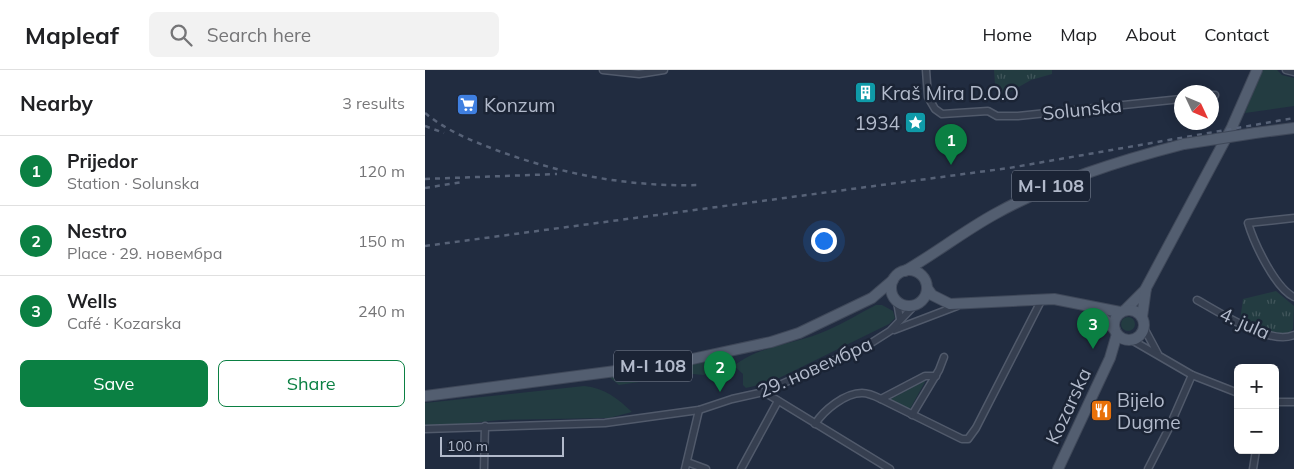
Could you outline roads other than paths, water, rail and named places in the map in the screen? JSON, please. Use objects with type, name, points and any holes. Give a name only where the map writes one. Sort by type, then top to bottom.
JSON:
[{"type":"main road","points":[[1110,358],[1116,332],[1114,320],[1147,288],[1232,126],[1257,70]]},
{"type":"main road","name":"M-I 108","points":[[425,396],[669,364],[771,342],[799,333],[871,298],[896,276],[993,214],[1049,187],[1107,165],[1184,144],[1294,128]]},
{"type":"main road","points":[[923,277],[931,255]]},
{"type":"main road","points":[[905,271],[913,271],[923,277],[932,295],[942,302]]},
{"type":"main road","points":[[893,280],[891,286],[895,300]]},
{"type":"main road","points":[[916,305],[923,299],[927,288]]},
{"type":"main road","points":[[1110,358],[1129,339],[1139,335],[1143,322],[1147,288]]},
{"type":"main road","name":"M-I 108","points":[[871,298],[895,300],[908,306],[916,305]]},
{"type":"main road","points":[[916,305],[942,302],[961,304],[1042,299],[1072,301],[1122,311],[1134,311],[1143,322]]},
{"type":"main road","points":[[1092,306],[1116,332],[1129,339]]},
{"type":"main road","name":"Kozarska","points":[[1058,469],[1110,358]]},
{"type":"street","points":[[603,70],[639,74],[664,70]]},
{"type":"street","name":"Solunska","points":[[926,70],[928,97],[935,109],[942,114],[988,111],[997,116],[1013,116],[1174,100]]},
{"type":"street","points":[[1286,70],[1294,72]]},
{"type":"street","points":[[1294,218],[1248,223],[1251,234],[1277,281],[1284,290],[1294,297]]},
{"type":"street","points":[[815,424],[823,413],[833,405],[854,394],[869,394],[962,439],[972,435],[1042,299]]},
{"type":"street","points":[[895,300],[901,319]]},
{"type":"street","name":"4. jula","points":[[1197,300],[1257,331],[1281,338],[1294,335]]},
{"type":"street","points":[[891,331],[961,304]]},
{"type":"street","name":"29. новембра","points":[[425,429],[605,423],[699,410],[732,399],[764,392],[868,345],[891,331],[916,305]]},
{"type":"street","points":[[1143,322],[1159,355]]},
{"type":"street","points":[[1129,339],[1192,375],[1234,391]]},
{"type":"street","points":[[912,415],[936,376],[944,357]]},
{"type":"street","points":[[1148,469],[1168,430],[1192,375]]},
{"type":"street","points":[[881,400],[925,376],[936,376]]},
{"type":"street","points":[[764,392],[890,469]]},
{"type":"street","points":[[741,469],[778,401]]},
{"type":"street","points":[[1279,402],[1294,402]]},
{"type":"street","points":[[699,410],[686,466],[706,469]]},
{"type":"street","points":[[484,469],[485,426]]},
{"type":"street","points":[[1253,469],[1255,454]]},
{"type":"railway","points":[[425,113],[450,130],[468,139],[545,166],[620,181],[646,184],[698,185]]},
{"type":"railway","points":[[425,246],[1009,168],[1294,118]]},
{"type":"railway","points":[[425,126],[444,133]]},
{"type":"railway","points":[[425,179],[557,174]]},
{"type":"railway","points":[[425,188],[462,182]]},
{"type":"place","name":"Kraš Mira D.O.O","points":[[865,93]]},
{"type":"place","name":"Konzum","points":[[468,105]]},
{"type":"place","name":"1934","points":[[916,123]]},
{"type":"place","name":"Prijedor","points":[[951,165]]},
{"type":"place","name":"Wells","points":[[1093,349]]},
{"type":"place","name":"Nestro","points":[[720,392]]},
{"type":"place","name":"Bijelo Dugme","points":[[1101,411]]}]
